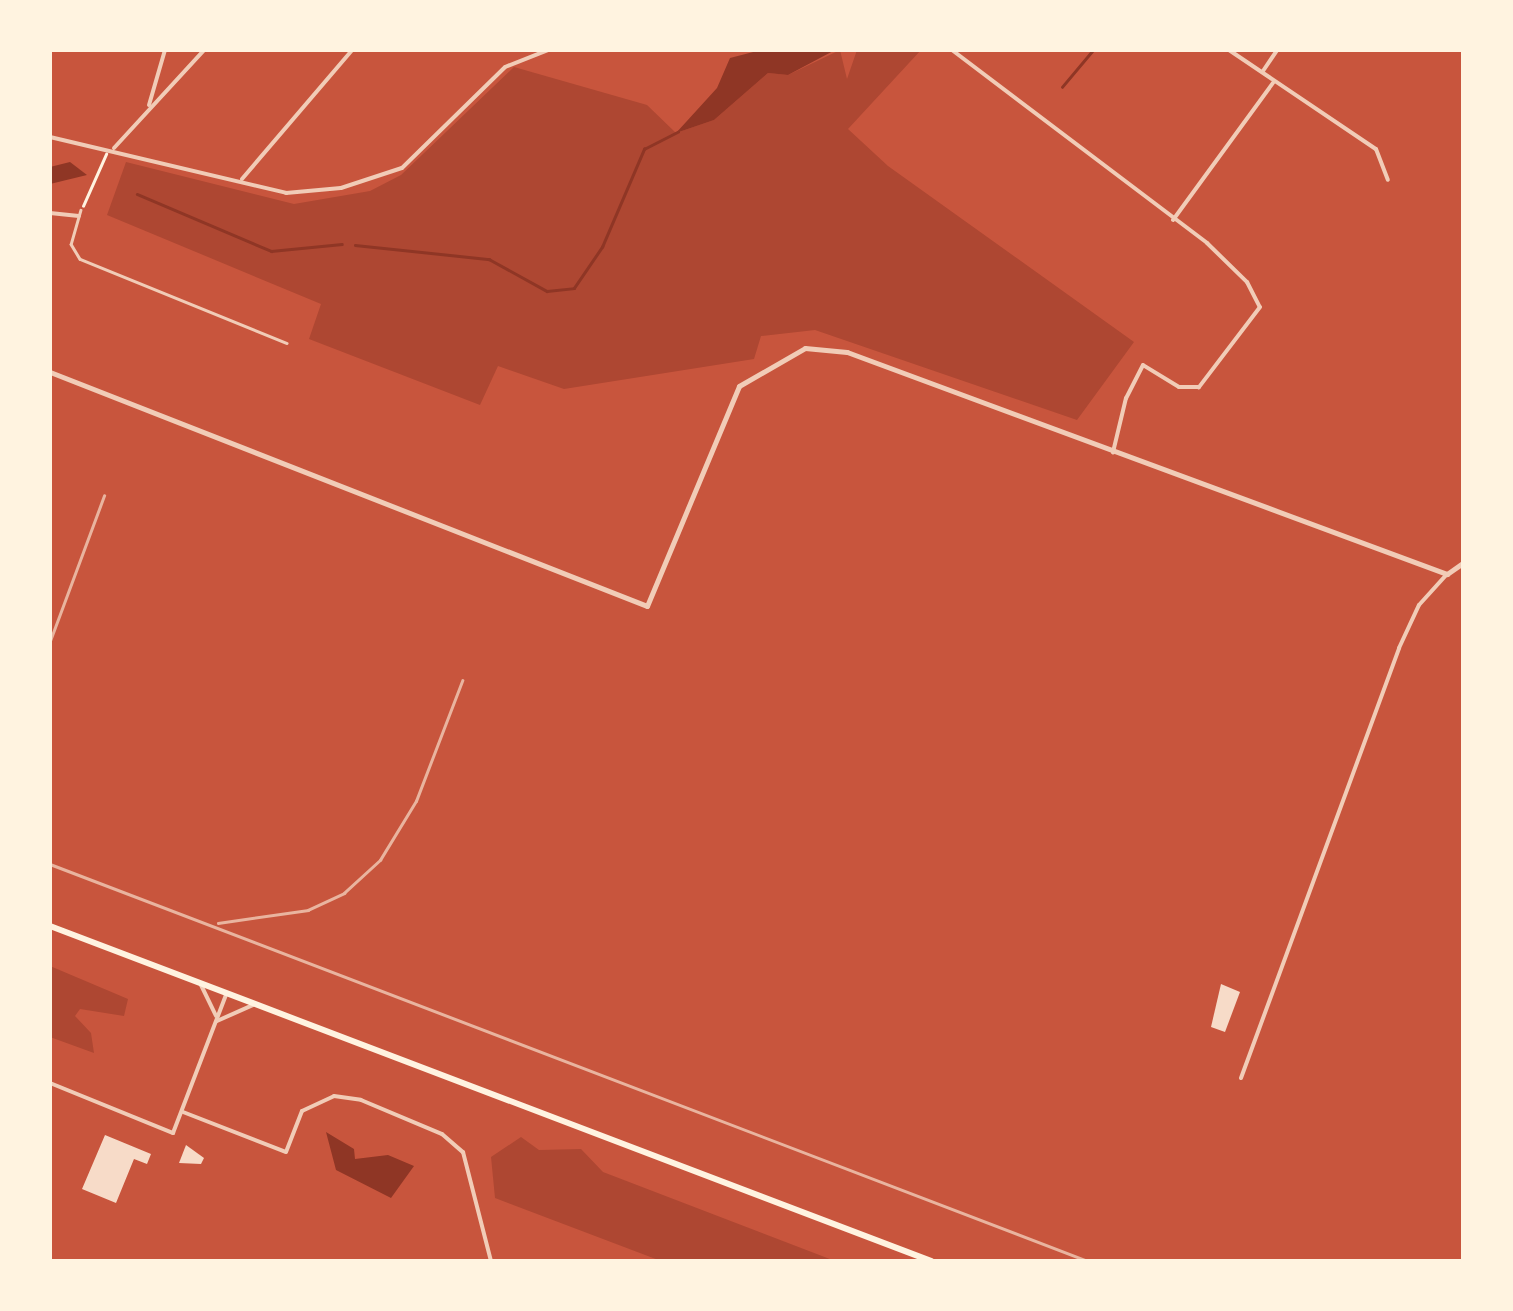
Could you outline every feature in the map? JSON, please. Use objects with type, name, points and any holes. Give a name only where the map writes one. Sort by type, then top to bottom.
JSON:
[{"type":"highway","points":[[50,926],[930,1261]]},
{"type":"street","points":[[147,110],[165,50]]},
{"type":"street","points":[[111,148],[204,50]]},
{"type":"street","points":[[242,179],[352,50]]},
{"type":"street","points":[[50,137],[242,179],[286,193],[341,188],[402,168],[506,67],[548,50]]},
{"type":"street","points":[[952,50],[1238,271],[1260,307],[1199,387],[1179,387],[1146,362],[1126,398],[1112,452]]},
{"type":"street","points":[[1230,50],[1376,150],[1388,180]]},
{"type":"street","points":[[1262,72],[1277,50]]},
{"type":"street","points":[[1173,220],[1274,82]]},
{"type":"street","points":[[50,214],[80,213]]},
{"type":"street","points":[[50,372],[647,606],[733,396],[750,376],[794,351],[847,352],[1447,574]]},
{"type":"street","points":[[1240,1078],[1399,648],[1419,606],[1447,574],[1463,563]]},
{"type":"street","points":[[200,984],[217,1021]]},
{"type":"street","points":[[50,1083],[173,1132],[226,994]]},
{"type":"street","points":[[217,1021],[254,1005]]},
{"type":"street","points":[[183,1112],[286,1152],[302,1111],[334,1096],[361,1100],[442,1134],[463,1152],[491,1261]]},
{"type":"lane","points":[[80,213],[72,244],[80,259],[287,342]]},
{"type":"path","points":[[80,213],[111,148]]},
{"type":"shaded area","points":[[761,50],[835,50],[788,75],[768,73],[714,120],[676,133],[717,88],[730,58]]},
{"type":"shaded area","points":[[840,50],[847,79],[857,50],[921,50],[848,129],[888,166],[1134,342],[1077,420],[815,330],[761,336],[754,359],[564,389],[498,366],[480,405],[309,339],[321,304],[107,215],[126,162],[294,204],[370,191],[401,175],[514,67],[647,105],[676,133],[714,120],[768,73],[788,75]]},
{"type":"shaded area","points":[[70,162],[87,175],[50,184],[50,167]]},
{"type":"shaded area","points":[[50,966],[128,999],[124,1016],[80,1009],[75,1016],[91,1033],[94,1053],[50,1037]]},
{"type":"shaded area","points":[[326,1132],[354,1149],[355,1159],[388,1155],[414,1166],[391,1198],[336,1170]]},
{"type":"shaded area","points":[[521,1137],[539,1150],[581,1149],[603,1172],[835,1261],[661,1261],[495,1198],[491,1157]]},
{"type":"building","points":[[1221,984],[1240,992],[1225,1032],[1211,1027]]},
{"type":"building","points":[[105,1135],[151,1154],[147,1164],[134,1159],[116,1203],[82,1189]]},
{"type":"building","points":[[186,1145],[204,1158],[201,1164],[179,1163]]},
{"type":"waterway","points":[[1062,87],[1093,50]]},
{"type":"waterway","points":[[355,245],[489,259],[547,291],[574,288],[602,247],[644,149],[678,132]]},
{"type":"waterway","points":[[137,194],[271,251],[342,244]]},
{"type":"railway","points":[[50,641],[104,496]]},
{"type":"railway","points":[[218,923],[308,910],[344,893],[380,860],[416,801],[462,681]]},
{"type":"railway","points":[[50,864],[1088,1261]]}]
